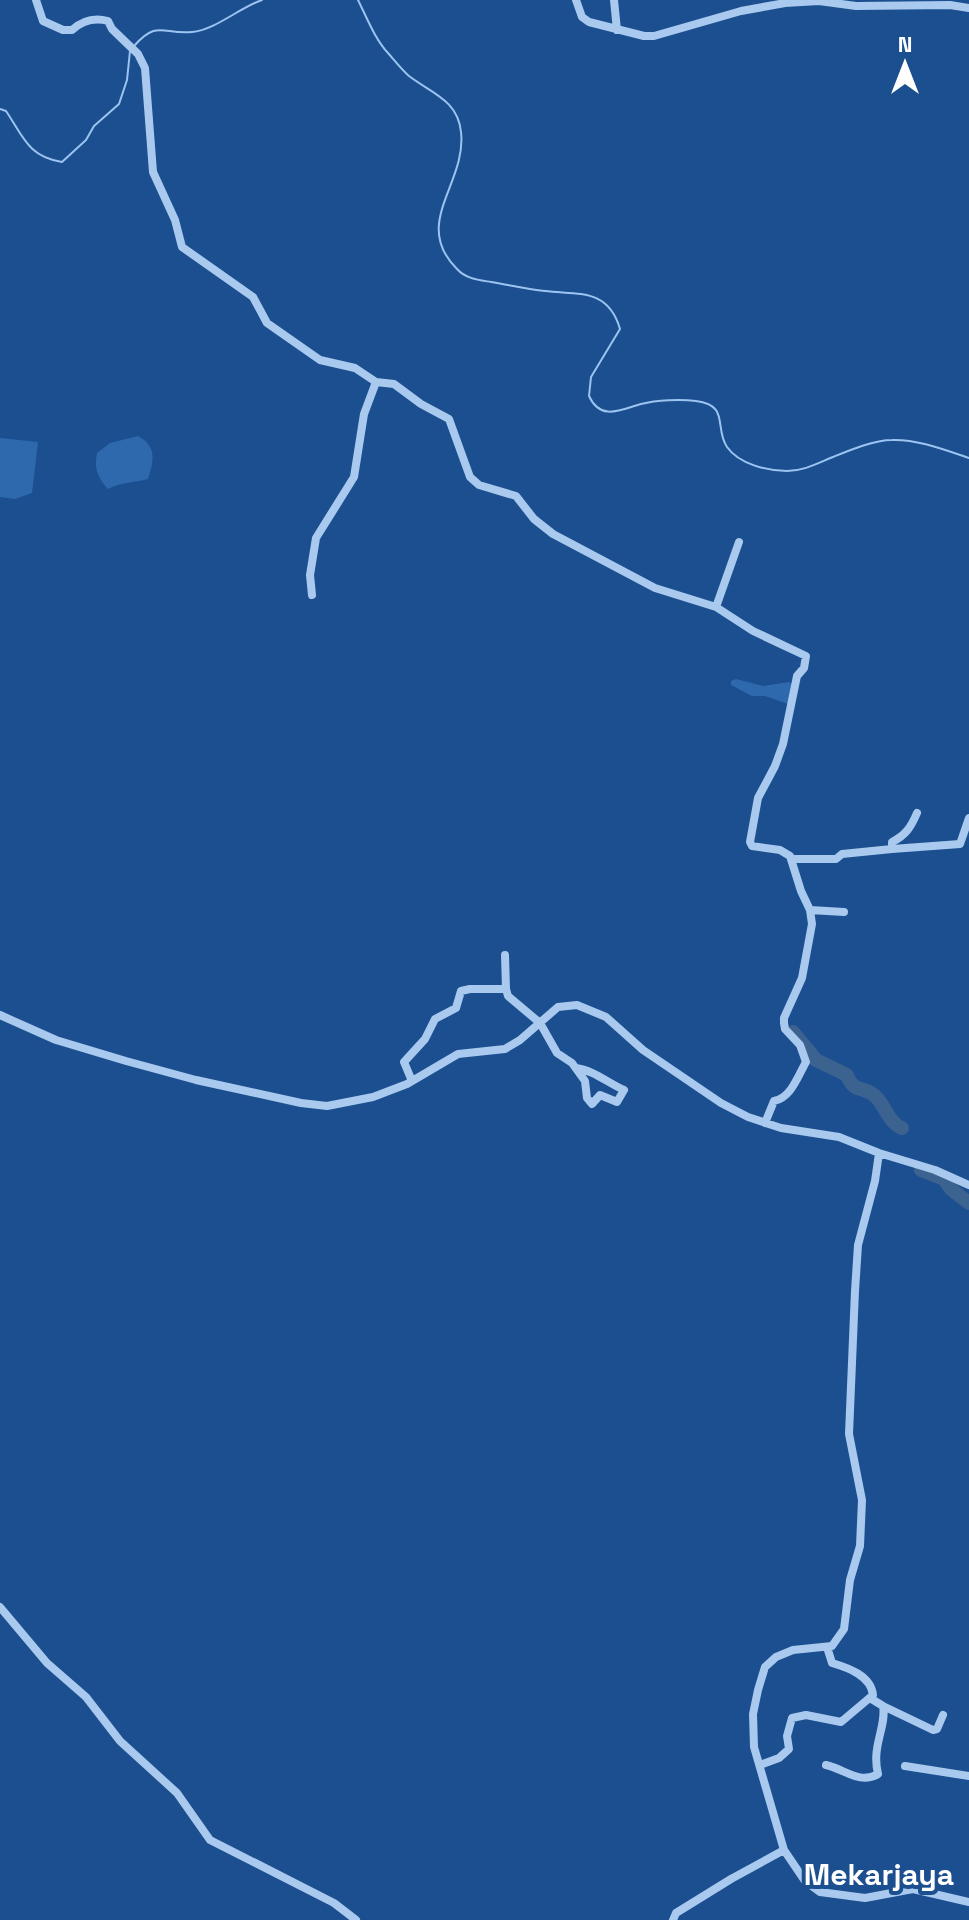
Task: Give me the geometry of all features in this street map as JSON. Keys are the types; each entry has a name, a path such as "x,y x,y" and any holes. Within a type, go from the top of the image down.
{"street":[{"path":"36,0 43,21 63,30 72,30 81,22 103,19 138,54 145,68 153,172 175,220 184,250 253,297 262,318 320,360 355,368 376,382 394,384 449,419 470,477 479,485 516,496 534,519 553,534 655,588 716,607 753,631 807,658 797,676 780,752 758,798 750,842 752,846 786,853 792,859 810,910 811,939 804,971 784,1018 785,1029 800,1045 806,1062 788,1093 774,1101 765,1123"},
{"path":"576,0 582,17 589,22 654,36 741,11 811,0 856,6 937,5 969,8"},
{"path":"614,0 617,30"},
{"path":"312,595 310,575 316,538 354,477 364,414 376,382"},
{"path":"716,607 739,542"},
{"path":"892,849 892,842 904,836 917,813"},
{"path":"792,859 836,859 842,854 960,844 969,818"},
{"path":"810,910 844,912"},
{"path":"505,955 508,996 540,1023 557,1053 572,1062 576,1068 585,1081 587,1098 592,1104 600,1095 617,1102 624,1090 588,1070 576,1068"},
{"path":"412,1081 404,1062 407,1056 425,1039 435,1019 456,1008 461,991 506,989"},
{"path":"0,1015 56,1040 126,1061 301,1103 340,1104 373,1097 412,1081 458,1054 505,1049 562,1006 577,1005 606,1017 643,1050 721,1103 765,1123 827,1133 969,1185"},
{"path":"879,1153 858,1245 849,1434 862,1500 860,1546 850,1580 844,1629 835,1643 827,1647 784,1653 765,1667 753,1714 754,1747 784,1850 805,1881 820,1892 865,1898 913,1889 969,1902"},
{"path":"0,1607 47,1663 86,1697 120,1741 177,1793 210,1840 334,1903 354,1919"},
{"path":"760,1765 779,1758 789,1749 787,1736 792,1718 806,1715 841,1722 870,1698 873,1692 871,1686 860,1675 832,1663 827,1647"},
{"path":"870,1698 933,1730 937,1729 943,1715"},
{"path":"826,1765 860,1778 877,1776 877,1744 883,1706"},
{"path":"905,1766 969,1776"},
{"path":"673,1920 676,1913 720,1885 784,1850"}],"shaded area":[{"path":"138,436 151,449 152,466 148,479 108,489 97,472 97,453 110,443"},
{"path":"0,438 38,442 32,493 15,499 0,497"},
{"path":"736,679 763,686 789,682 794,686 788,704 765,696 752,696 731,685 731,681"}],"waterway":[{"path":"134,46 155,30 201,30 262,0"},
{"path":"358,0 383,47 409,76 449,105 459,121 461,151 444,203 439,236 444,252 457,269 477,280 590,296 608,306 615,316 620,329 591,377 589,396 600,409 612,412 668,400 707,403 717,412 723,440 732,453 746,462 771,470 799,470 862,446 892,440 921,443 969,458"},
{"path":"0,109 6,111 34,150 62,162 86,140 94,126 119,104 127,80 130,51"},
{"path":"793,1032 816,1060 847,1075 857,1088 873,1094 894,1123 902,1128"},
{"path":"921,1170 944,1179 969,1203"}],"district":[{"name":"Mekarjaya","path":"879,1874"}]}
